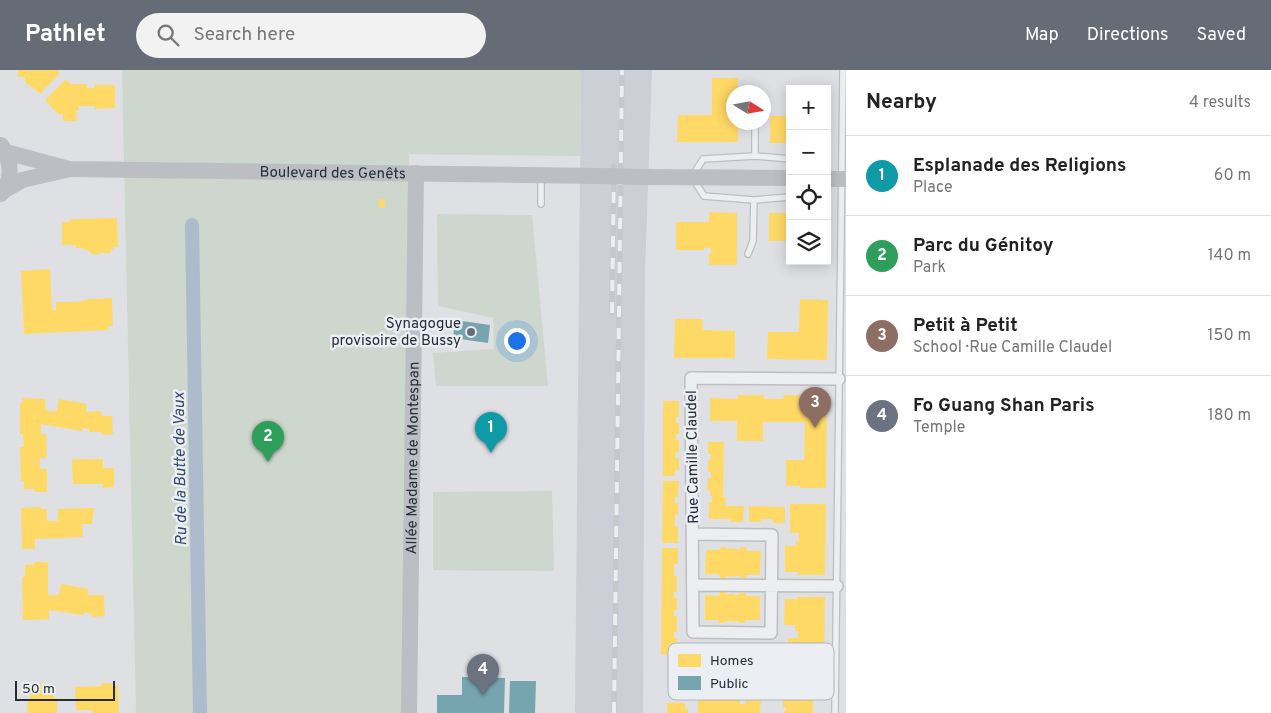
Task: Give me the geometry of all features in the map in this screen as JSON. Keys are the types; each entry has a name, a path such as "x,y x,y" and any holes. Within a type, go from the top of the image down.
{"street":[{"name":"Boulevard des Genêts","path":"3,148 69,169"},
{"path":"2,193 9,181 10,171 9,161 3,148"},
{"name":"Boulevard des Genêts","path":"2,193 22,180 69,169 692,177"},
{"name":"Allée Madame de Montespan","path":"409,713 416,173"},
{"path":"692,177 786,178"},
{"name":"Rue Camille Claudel","path":"693,534 772,535 771,633 693,632 691,378 839,379"},
{"path":"693,585 837,586"}],"lane":[{"path":"835,713 839,379 838,179 843,70"},
{"path":"755,130 755,156"},
{"path":"786,159 755,156 703,159 692,177 704,196 754,200 786,197"},
{"path":"541,175 541,204"},
{"path":"748,254 753,241 754,200"}],"shaded area":[{"path":"122,70 581,70 580,156 409,154 403,713 136,713"},
{"path":"581,70 652,70 645,273 643,713 575,713"},
{"path":"437,214 532,215 548,386 436,386 433,353 494,349 493,318 438,306"},
{"path":"552,491 554,571 433,570 433,492"}],"building: Homes":[{"path":"18,70 57,70 60,73 40,94 25,82 25,77 18,77"},
{"path":"712,78 738,78 738,85 726,85 726,130 738,130 738,142 677,142 678,115 712,115"},
{"path":"66,79 70,84 87,84 87,88 95,88 95,85 115,85 115,108 95,109 95,106 79,106 79,110 76,111 77,121 63,121 63,114 58,114 45,100"},
{"path":"771,116 786,116 786,143 770,143"},
{"path":"379,199 385,199 385,208 379,208"},
{"path":"709,212 737,213 737,265 709,265 711,249 709,248 704,248 704,250 676,250 676,222 709,222"},
{"path":"769,213 786,213 786,241 769,241"},
{"path":"117,218 118,247 113,247 110,253 100,253 97,255 83,248 76,248 76,245 62,245 62,222 70,222 70,219"},
{"path":"50,269 52,310 56,310 56,302 112,298 113,326 108,326 108,330 24,334 21,271"},
{"path":"800,299 828,300 827,360 767,359 768,332 799,332"},
{"path":"675,319 702,319 703,330 735,331 735,358 674,358"},
{"path":"738,395 764,395 764,399 783,399 784,395 827,396 826,488 786,486 786,460 804,460 805,422 763,422 763,441 737,441 737,421 710,421 710,398 738,399"},
{"path":"22,398 45,399 46,411 57,411 59,399 87,404 86,412 101,411 102,416 112,416 113,434 102,435 102,432 89,432 89,429 82,428 82,431 41,424 41,434 46,434 47,458 40,458 40,469 47,469 47,492 35,492 35,489 24,489 24,481 21,481 20,447 24,447 23,434 20,434 20,403 23,403"},
{"path":"663,401 679,401 679,417 676,417 676,423 679,423 679,434 676,434 676,440 679,440 679,452 676,452 675,458 679,458 679,470 675,470 675,476 663,476"},
{"path":"708,442 724,442 723,497 726,497 725,506 744,506 743,522 731,522 731,519 709,519 709,502 712,503 712,496 710,496 710,490 707,490 708,478 711,478 711,472 708,472 708,460 711,460 711,454 708,454"},
{"path":"72,459 103,459 103,468 114,468 114,487 103,488 103,484 73,484"},
{"path":"663,481 679,481 678,497 675,497 675,503 678,503 675,527 678,527 678,543 662,543"},
{"path":"790,504 826,504 825,575 798,575 798,572 785,572 785,546 796,546 796,541 799,541 799,533 790,533"},
{"path":"749,506 785,507 785,523 773,523 773,519 749,522"},
{"path":"41,507 41,509 47,509 47,521 58,521 58,509 94,508 92,524 82,524 83,537 35,539 35,549 22,549 21,508"},
{"path":"721,547 740,550 740,547 746,547 747,551 761,551 760,575 746,575 745,578 726,576 726,578 720,578 719,574 705,574 706,550 720,550"},
{"path":"662,548 678,548 678,564 674,564 674,576 677,576 677,592 674,592 674,598 677,598 677,610 674,610 674,616 677,616 677,632 674,632 674,638 677,638 677,643 668,643 668,655 661,655"},
{"path":"34,562 48,562 48,595 59,595 61,584 89,589 87,595 104,595 105,616 92,617 92,614 84,612 84,615 49,610 49,619 23,620 22,577 25,577 25,565 34,565"},
{"path":"720,592 726,592 726,595 745,593 746,596 760,596 760,620 746,620 745,623 725,621 725,623 719,623 719,620 705,620 705,595 719,596"},
{"path":"798,597 825,597 824,643 788,643 788,638 798,638 798,631 795,631 795,625 784,625 785,599 798,599"},
{"path":"101,683 112,683 112,686 118,686 119,713 92,713 92,710 76,710 75,687 101,686"},
{"path":"29,684 54,684 54,698 57,698 57,713 28,713 27,700 30,700"},
{"path":"698,700 740,700 740,704 746,704 746,700 761,700 760,713 698,713"},
{"path":"783,700 813,700 813,713 784,713 786,707 783,707"},
{"path":"667,703 685,703 685,709 688,709 688,713 667,713"}],"building: Public":[{"name":"Synagogue provisoire de Bussy","path":"455,320 490,325 488,343 453,338"},
{"path":"462,677 505,678 504,713 437,713 437,695 462,695"},
{"path":"510,681 536,681 535,713 509,713"}],"waterway":[{"name":"Ru de la Butte de Vaux","path":"192,225 200,713"}],"railway":[{"path":"614,713 622,70"},
{"path":"612,313 614,166"}],"place":[{"name":"Synagogue provisoire de Bussy","path":"471,332"},
{"name":"Petit à Petit","path":"815,428"},
{"name":"Esplanade des Religions","path":"491,453"},
{"name":"Parc du Génitoy","path":"268,462"},
{"name":"Fo Guang Shan Paris","path":"483,695"}]}
